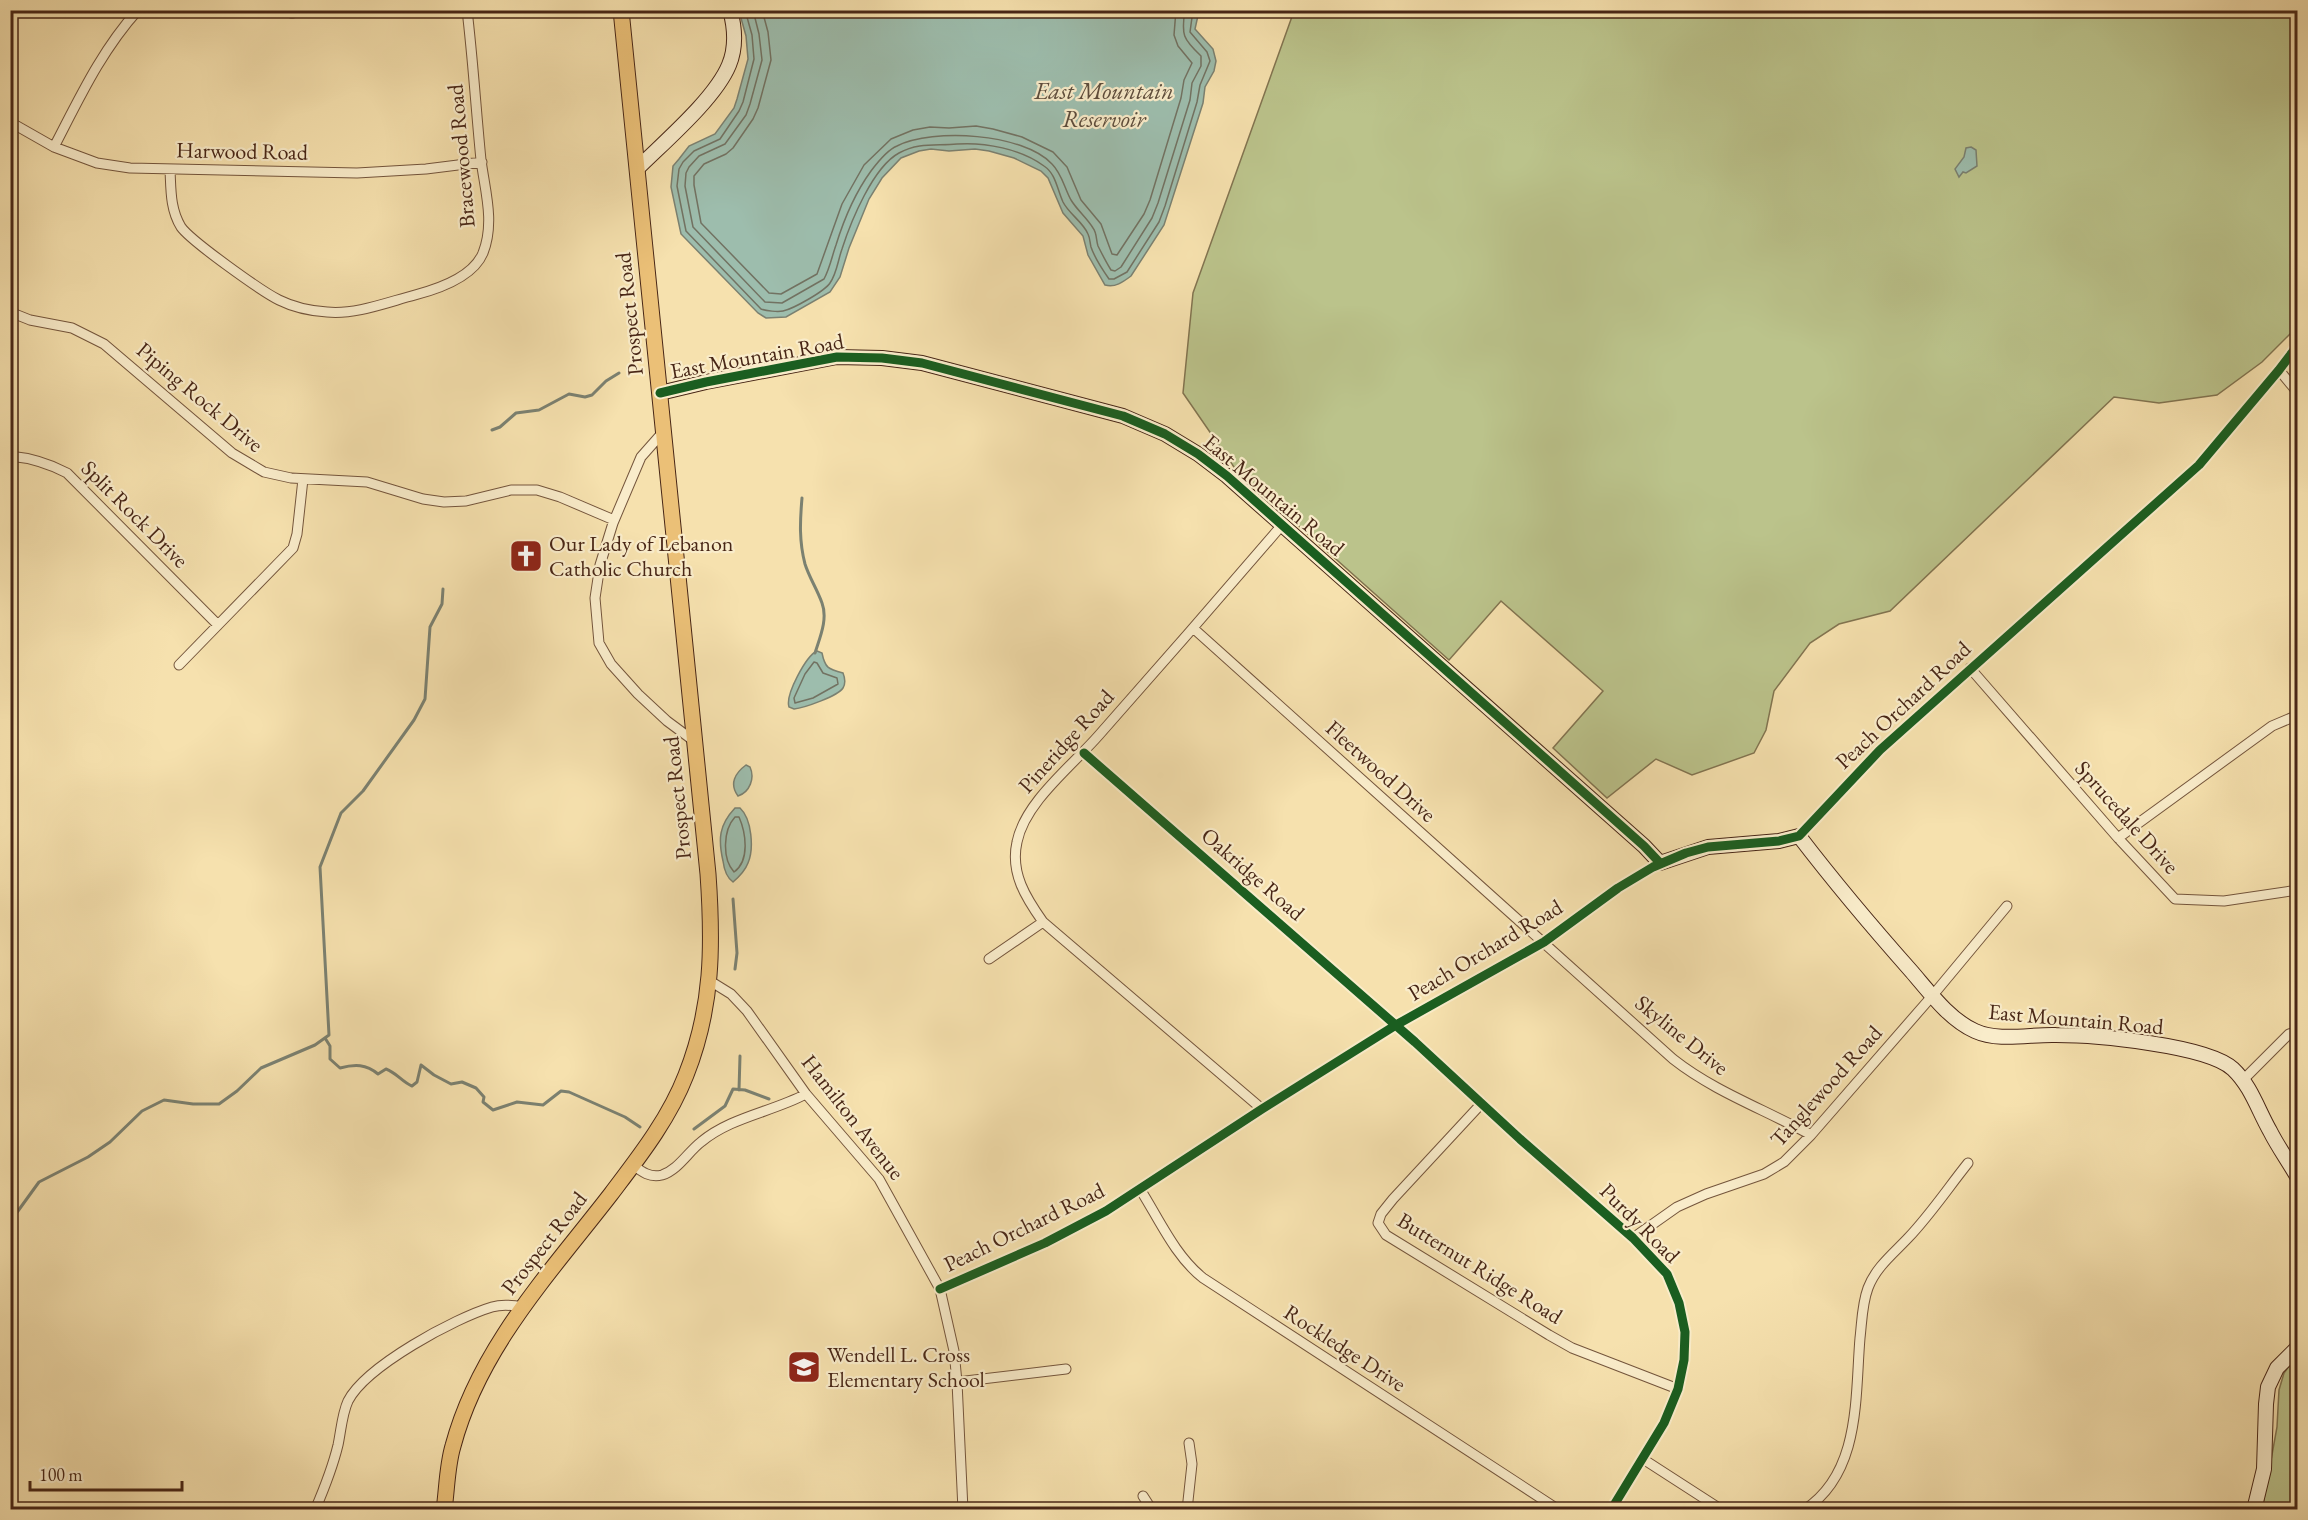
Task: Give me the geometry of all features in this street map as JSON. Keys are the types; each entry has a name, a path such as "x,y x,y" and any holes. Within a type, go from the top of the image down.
{"main road":[{"name":"Prospect Road","path":"444,1509 452,1449 460,1419 480,1373 523,1307 658,1130 686,1076 704,1018 710,981 711,921 621,10"}],"street":[{"path":"54,147 100,60 138,10"},
{"path":"277,10 292,13 308,10"},
{"name":"Bracewood Road","path":"170,170 172,208 182,228 196,241 279,300 306,309 329,313 351,311 428,292 453,281 470,270 482,256 489,234 489,211 467,10"},
{"path":"637,169 715,91 730,64 735,29 730,10"},
{"name":"Harwood Road","path":"10,122 54,147 97,164 130,168 357,173 426,169 482,162"},
{"name":"Piping Rock Drive","path":"10,312 30,320 72,328 95,339 128,362 240,459 271,474 303,479 367,482 423,499 444,502 466,501 511,490 537,490 560,497 614,520"},
{"name":"Peach Orchard Road","path":"940,1289 1072,1230 1140,1190 1262,1108 1396,1025 1544,942 1618,888 1660,863 1708,847 1779,841 1799,836 1872,758 2199,465 2280,370 2298,345"},
{"name":"East Mountain Road","path":"660,393 837,357 882,358 922,363 1124,416 1165,434 1227,476 1644,846 1660,863"},
{"path":"2280,370 2298,393"},
{"path":"664,431 641,457 614,520 600,565 595,598 598,643 611,664 638,694 694,741"},
{"name":"Split Rock Drive","path":"10,456 26,457 50,464 67,473 218,625"},
{"path":"178,665 293,548 297,534 303,479"},
{"name":"Pineridge Road","path":"1262,1108 1043,922 1026,899 1018,880 1016,844 1030,809 1084,753 1282,525"},
{"name":"Fleetwood Drive","path":"1193,628 1544,942"},
{"name":"Sprucedale Drive","path":"1970,668 2118,838 2175,899 2224,901 2298,890"},
{"path":"2118,838 2272,726 2298,715"},
{"name":"Oakridge Road","path":"1084,753 1396,1025"},
{"name":"East Mountain Road","path":"1799,836 1880,935 1959,1021 1983,1034 2078,1035 2195,1051 2224,1062 2243,1080 2298,1178"},
{"name":"Tanglewood Road","path":"1633,1238 1677,1207 1764,1174 1784,1162 1811,1136 2007,906"},
{"path":"989,959 1043,922"},
{"name":"Skyline Drive","path":"1544,942 1695,1076 1722,1092 1777,1116 1811,1136"},
{"name":"Hamilton Avenue","path":"710,981 731,994 747,1011 806,1094 879,1179 940,1289 952,1340 957,1382 963,1509"},
{"name":"Purdy Road","path":"1396,1025 1633,1238 1667,1274 1679,1303 1684,1332 1684,1351 1678,1389 1664,1423 1611,1509"},
{"path":"2243,1080 2289,1034 2298,1031"},
{"path":"633,1165 653,1176 664,1174 673,1169 698,1144 726,1125 788,1104 806,1094"},
{"name":"Butternut Ridge Road","path":"1482,1103 1381,1214 1378,1223 1386,1235 1572,1348 1678,1389"},
{"path":"1804,1509 1824,1491 1837,1474 1848,1450 1863,1311 1866,1293 1875,1274 1920,1224 1968,1163"},
{"name":"Rockledge Drive","path":"1140,1190 1177,1249 1203,1278 1559,1509"},
{"path":"315,1509 337,1448 347,1403 367,1378 415,1343 483,1311 507,1305 523,1307"},
{"path":"2254,1509 2264,1469 2268,1387 2277,1368 2298,1347"},
{"path":"957,1382 1066,1370"},
{"path":"1186,1509 1192,1464 1189,1443"},
{"path":"1643,1459 1722,1509"},
{"path":"1143,1496 1152,1509"}],"green space":[{"path":"1294,11 2297,11 2298,326 2262,362 2217,395 2159,403 2114,397 1890,611 1839,624 1810,643 1774,691 1766,730 1754,753 1692,775 1656,759 1607,798 1553,748 1603,691 1501,601 1449,660 1236,470 1183,393 1193,293"},
{"path":"2297,1356 2297,1509 2262,1510 2277,1427 2279,1390 2284,1373"}],"water":[{"name":"East Mountain Reservoir","path":"739,11 1199,11 1195,29 1213,49 1216,61 1214,71 1205,87 1203,103 1164,225 1131,276 1122,282 1112,286 1105,285 1088,255 1083,236 1063,213 1048,178 1041,171 1014,158 989,151 931,149 901,158 882,178 869,199 840,277 830,292 786,317 766,318 758,313 681,234 671,187 673,166 689,146 715,134 734,108 748,59 746,36"},
{"path":"1971,147 1976,150 1977,166 1966,173 1963,172 1959,177 1955,169 1964,157 1966,148"},
{"path":"817,651 822,653 828,667 843,673 844,686 835,695 820,701 794,709 789,707 790,694 797,676 807,660"},
{"path":"746,765 750,767 752,780 746,791 738,796 735,792 734,779"},
{"path":"735,808 740,808 747,819 751,842 747,866 733,882 725,870 720,839 723,826"}],"waterway":[{"path":"492,430 500,427 516,413 539,410 569,394 585,397 592,395 606,381 619,373"},
{"path":"802,498 800,531 803,556 824,609 823,628 815,653"},
{"path":"10,1222 39,1182 88,1157 110,1142 142,1111 164,1100 193,1104 219,1104 237,1091 261,1068 315,1045 329,1035 320,867 341,813 363,791 414,720 425,699 430,627 442,604 443,589"},
{"path":"733,899 737,953 735,969"},
{"path":"325,1038 330,1046 330,1059 340,1068 360,1066 369,1068 378,1074 386,1069 412,1086 417,1082 421,1065 451,1084 462,1082 476,1088 484,1097 483,1102 493,1110 517,1102 543,1105 561,1091 569,1092 625,1117 640,1127"},
{"path":"739,1090 740,1056"},
{"path":"694,1129 725,1106 733,1089 745,1090 769,1099"}],"cycle path":[{"path":"940,1289 1045,1243 1106,1211 1396,1025 1544,942 1618,888 1653,867 1686,853 1708,847 1779,841 1799,836 1880,750 2199,465 2298,345"},
{"path":"660,393 837,357 882,358 922,363 1123,416 1165,434 1198,454 1227,476 1644,846 1660,863"},
{"path":"1084,753 1415,1042 1520,1139 1633,1238 1667,1274 1679,1303 1685,1332 1684,1360 1678,1389 1664,1423 1611,1510"}],"place":[{"name":"Our Lady of Lebanon Catholic Church","path":"526,556"},
{"name":"Wendell L. Cross Elementary School","path":"804,1367"}]}
